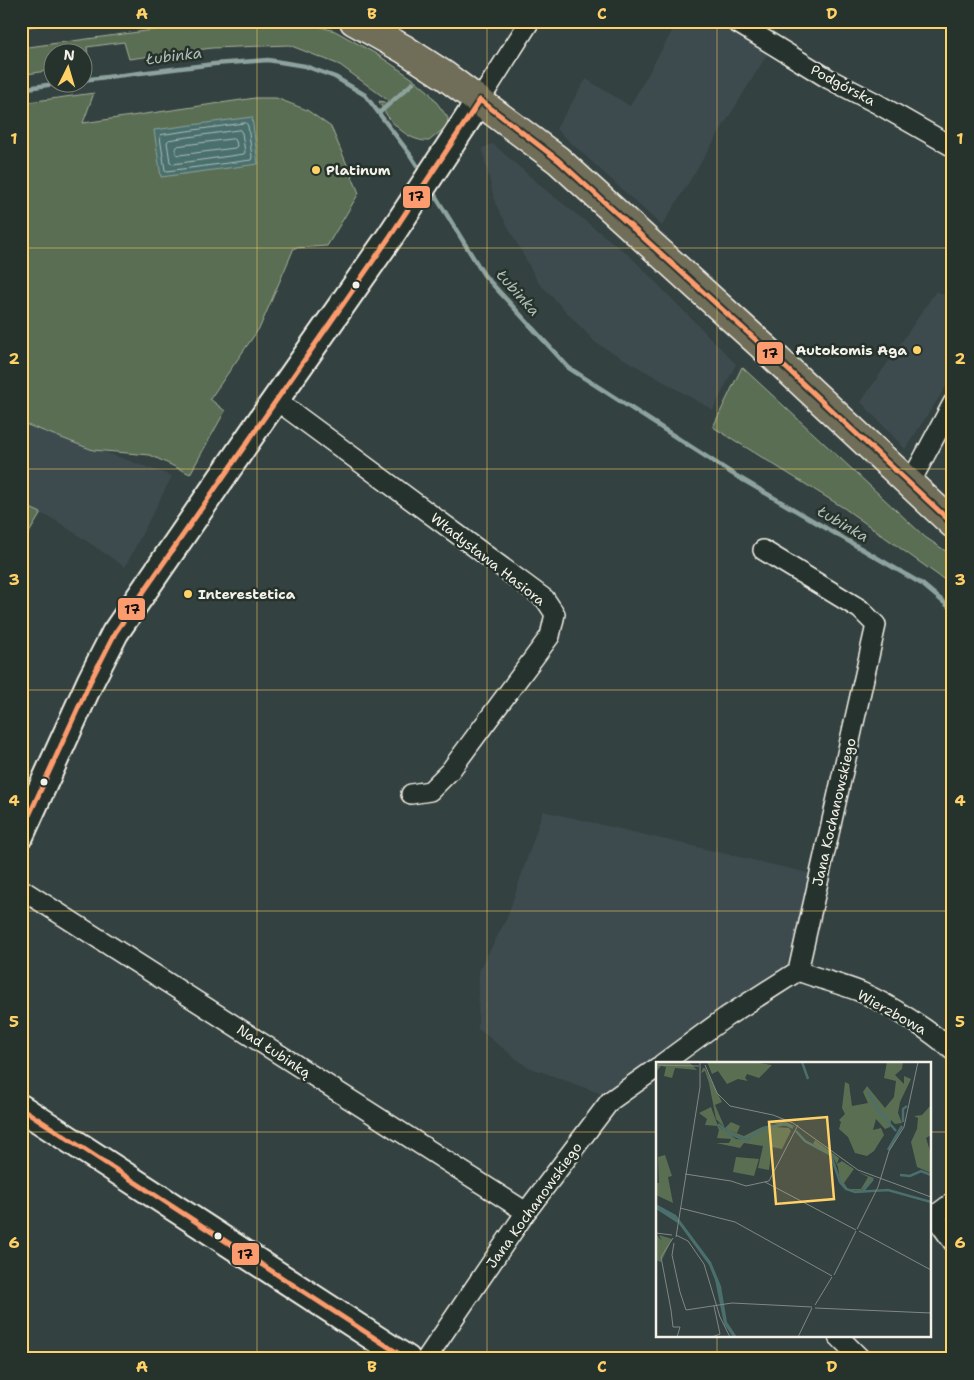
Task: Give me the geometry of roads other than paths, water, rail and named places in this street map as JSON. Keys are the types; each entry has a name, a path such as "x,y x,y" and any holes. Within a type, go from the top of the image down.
{"main road":[{"path":"354,21 404,49 480,100 558,160 761,344 909,485 953,524"}],"street":[{"path":"21,834 91,680 115,633 403,217 530,21"},
{"name":"Podgórska","path":"734,21 829,79 876,103 953,147"},
{"name":"Władysława Hasiora","path":"276,400 544,599 555,614 550,636 450,772 430,791 411,794"},
{"path":"909,485 953,403"},
{"name":"Jana Kochanowskiego","path":"763,550 860,608 876,625 798,971"},
{"name":"Nad Łubinką","path":"21,889 526,1212"},
{"path":"665,1062 726,1017 798,971"},
{"name":"Wierzbowa","path":"798,971 861,992 941,1040 953,1051"},
{"name":"Jana Kochanowskiego","path":"426,1359 526,1212 610,1101 656,1068"},
{"path":"21,1108 407,1359"},
{"path":"953,1202 934,1216 953,1242"},
{"path":"840,1338 861,1359"}],"water":[{"path":"252,117 258,164 161,177 154,130"}],"waterway":[{"name":"Łubinka","path":"92,79 214,64 268,60 305,66 335,77 365,95 422,173"},
{"path":"379,113 413,83"},
{"name":"Łubinka","path":"21,89 42,86"},
{"name":"Łubinka","path":"431,189 484,275 569,368 733,474 922,584 953,610"}],"place":[{"name":"Platinum","path":"316,170"},
{"name":"Autokomis Aga","path":"917,350"},
{"name":"Interestetica","path":"188,594"}]}
